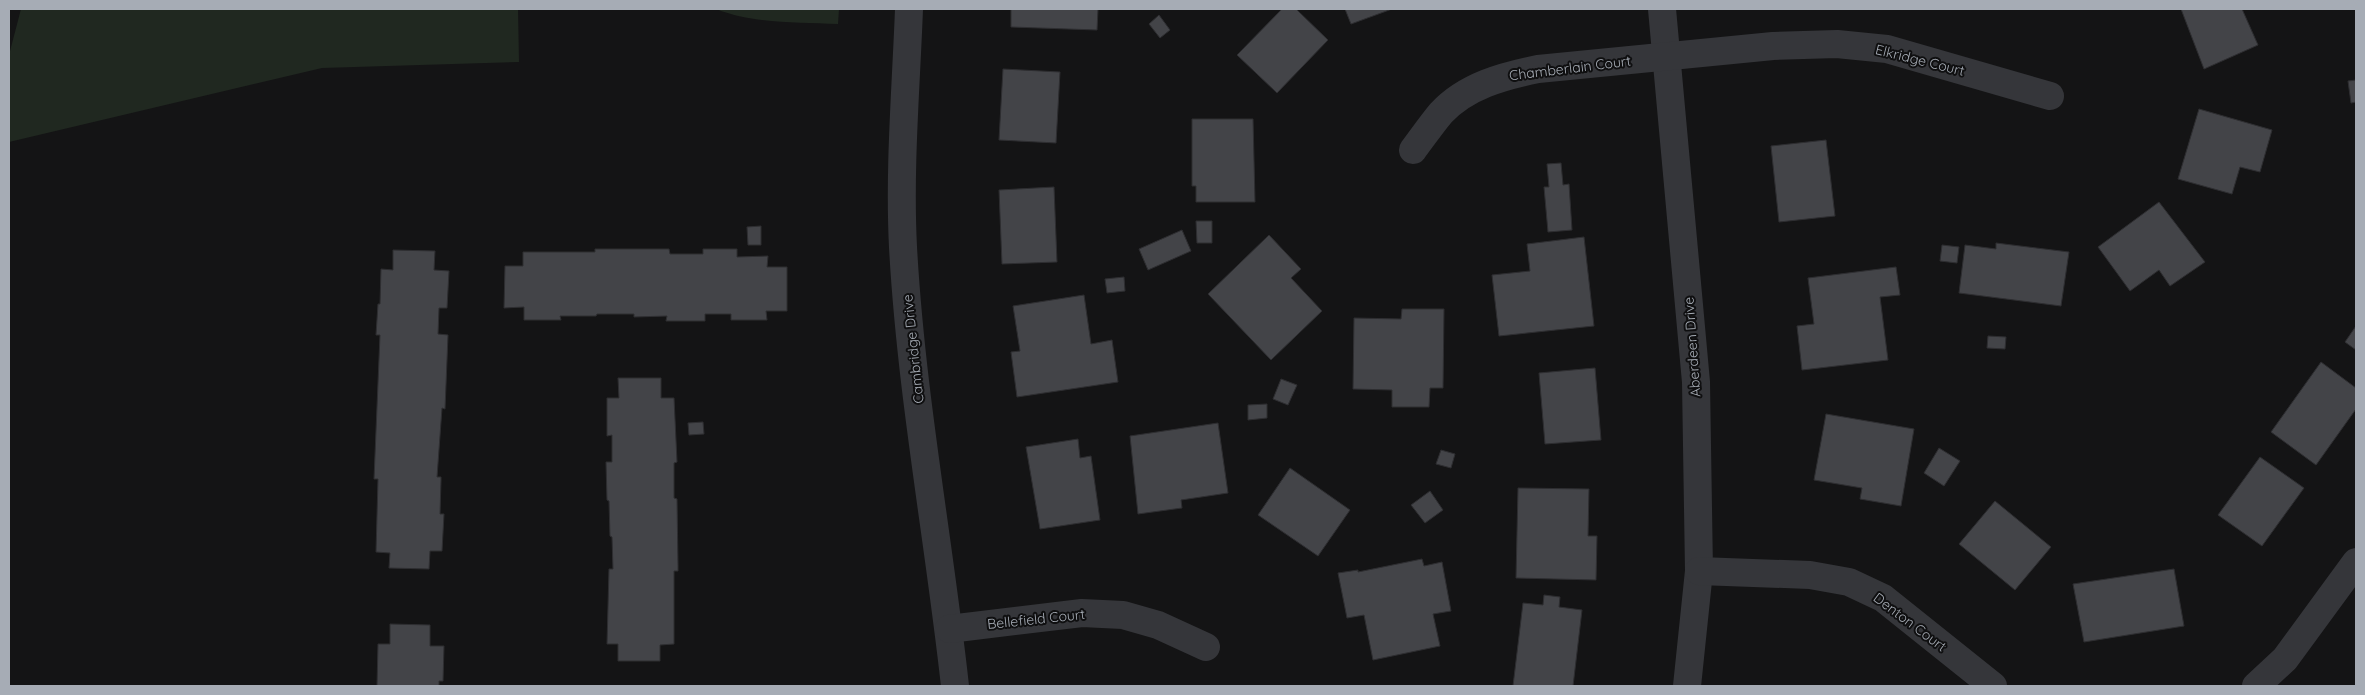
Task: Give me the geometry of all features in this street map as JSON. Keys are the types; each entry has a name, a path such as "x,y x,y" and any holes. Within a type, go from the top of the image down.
{"street":[{"name":"Cambridge Drive","path":"909,9 902,171 903,246 909,326 956,686"},
{"name":"Aberdeen Drive","path":"1662,9 1696,382 1699,571 1687,686"},
{"name":"Elkridge Court","path":"1666,56 1773,46 1837,44 1871,47 1888,49 2050,96"},
{"name":"Chamberlain Court","path":"1413,150 1442,112 1473,89 1504,76 1538,69 1666,56"},
{"path":"2256,686 2285,660 2356,562"},
{"name":"Denton Court","path":"1699,571 1810,575 1849,582 1883,598 1993,686"},
{"name":"Bellefield Court","path":"949,629 1082,613 1115,615 1158,625 1206,647"}],"shaded area":[{"path":"21,9 518,9 519,62 322,68 9,142 9,55"},
{"path":"716,9 839,9 838,24 761,20"}],"building":[{"path":"1011,9 1098,9 1097,30 1011,27"},
{"path":"1282,9 1296,9 1328,40 1277,93 1237,55"},
{"path":"1345,9 1392,9 1351,24"},
{"path":"2181,9 2242,9 2258,45 2204,69"},
{"path":"1159,15 1170,30 1160,38 1149,24"},
{"path":"1003,69 1060,72 1056,143 999,140"},
{"path":"2356,80 2356,102 2351,103 2348,81"},
{"path":"2199,109 2272,130 2260,172 2240,167 2232,194 2178,179"},
{"path":"1192,119 1253,119 1255,202 1196,202 1196,186 1192,186"},
{"path":"1826,140 1835,216 1779,222 1771,146"},
{"path":"1561,163 1563,185 1569,184 1572,230 1548,232 1544,187 1549,187 1547,164"},
{"path":"1054,187 1057,262 1002,264 999,190"},
{"path":"2159,202 2205,262 2170,286 2159,270 2130,291 2098,247"},
{"path":"1196,221 1212,221 1212,243 1197,243"},
{"path":"761,226 761,245 748,245 747,227"},
{"path":"1182,230 1191,251 1148,270 1139,249"},
{"path":"1269,235 1301,269 1291,278 1322,311 1271,360 1208,294"},
{"path":"1584,237 1594,326 1499,336 1492,275 1530,271 1527,244"},
{"path":"1996,243 2069,252 2061,306 1959,293 1965,245 1996,249"},
{"path":"1942,245 1959,247 1957,263 1940,261"},
{"path":"595,249 669,249 670,254 703,254 703,249 737,249 737,257 768,256 767,267 787,267 787,311 766,311 767,320 731,320 731,314 705,314 705,321 666,321 667,316 634,317 634,314 597,314 596,316 560,316 561,320 524,320 524,307 504,308 505,266 523,266 523,252 595,252"},
{"path":"393,250 435,251 434,270 449,271 447,308 439,308 438,334 448,335 445,409 442,408 437,477 441,477 440,514 444,514 442,551 430,551 429,569 389,568 390,553 376,552 378,479 374,479 380,335 376,335 378,304 380,304 381,269 393,270"},
{"path":"1896,267 1900,295 1880,297 1888,360 1802,370 1797,326 1814,324 1808,278"},
{"path":"1124,277 1125,291 1107,293 1105,279"},
{"path":"1084,295 1091,344 1112,340 1118,382 1017,397 1011,352 1020,351 1013,306"},
{"path":"1402,309 1444,309 1443,388 1430,388 1429,407 1392,407 1392,390 1353,389 1354,318 1401,319"},
{"path":"2356,326 2356,350 2345,342"},
{"path":"1988,336 2006,337 2005,349 1987,348"},
{"path":"2321,362 2356,388 2356,409 2316,465 2271,432"},
{"path":"1595,368 1601,440 1545,444 1539,373"},
{"path":"618,378 661,378 661,398 674,398 677,462 674,463 674,498 677,499 678,571 674,571 674,644 660,645 660,661 618,661 618,644 607,644 609,569 613,569 606,462 612,462 612,435 607,436 607,398 619,398"},
{"path":"1281,379 1297,385 1288,405 1273,399"},
{"path":"1267,404 1267,418 1248,420 1248,405"},
{"path":"1826,414 1914,429 1901,506 1860,499 1862,488 1814,480"},
{"path":"703,422 704,434 689,435 688,423"},
{"path":"1218,423 1228,493 1181,500 1182,508 1138,514 1130,436"},
{"path":"1078,439 1080,458 1091,456 1100,520 1040,529 1026,447"},
{"path":"1939,448 1960,461 1944,486 1924,473"},
{"path":"1441,450 1455,454 1451,468 1436,464"},
{"path":"2260,457 2304,488 2262,546 2218,515"},
{"path":"1290,468 1350,510 1318,556 1258,515"},
{"path":"1518,488 1589,489 1588,536 1597,536 1596,580 1516,578"},
{"path":"1430,491 1443,510 1425,523 1411,505"},
{"path":"1995,501 2051,547 2015,590 1959,544"},
{"path":"1422,559 1424,566 1442,562 1451,611 1433,614 1440,646 1373,660 1364,615 1347,618 1338,573 1358,570 1358,572"},
{"path":"2174,569 2184,626 2084,642 2073,584"},
{"path":"1544,595 1560,597 1559,607 1582,610 1573,686 1513,686 1523,603 1543,605"},
{"path":"390,624 430,625 430,646 444,646 443,681 439,681 439,686 377,686 378,644 390,644"}]}
